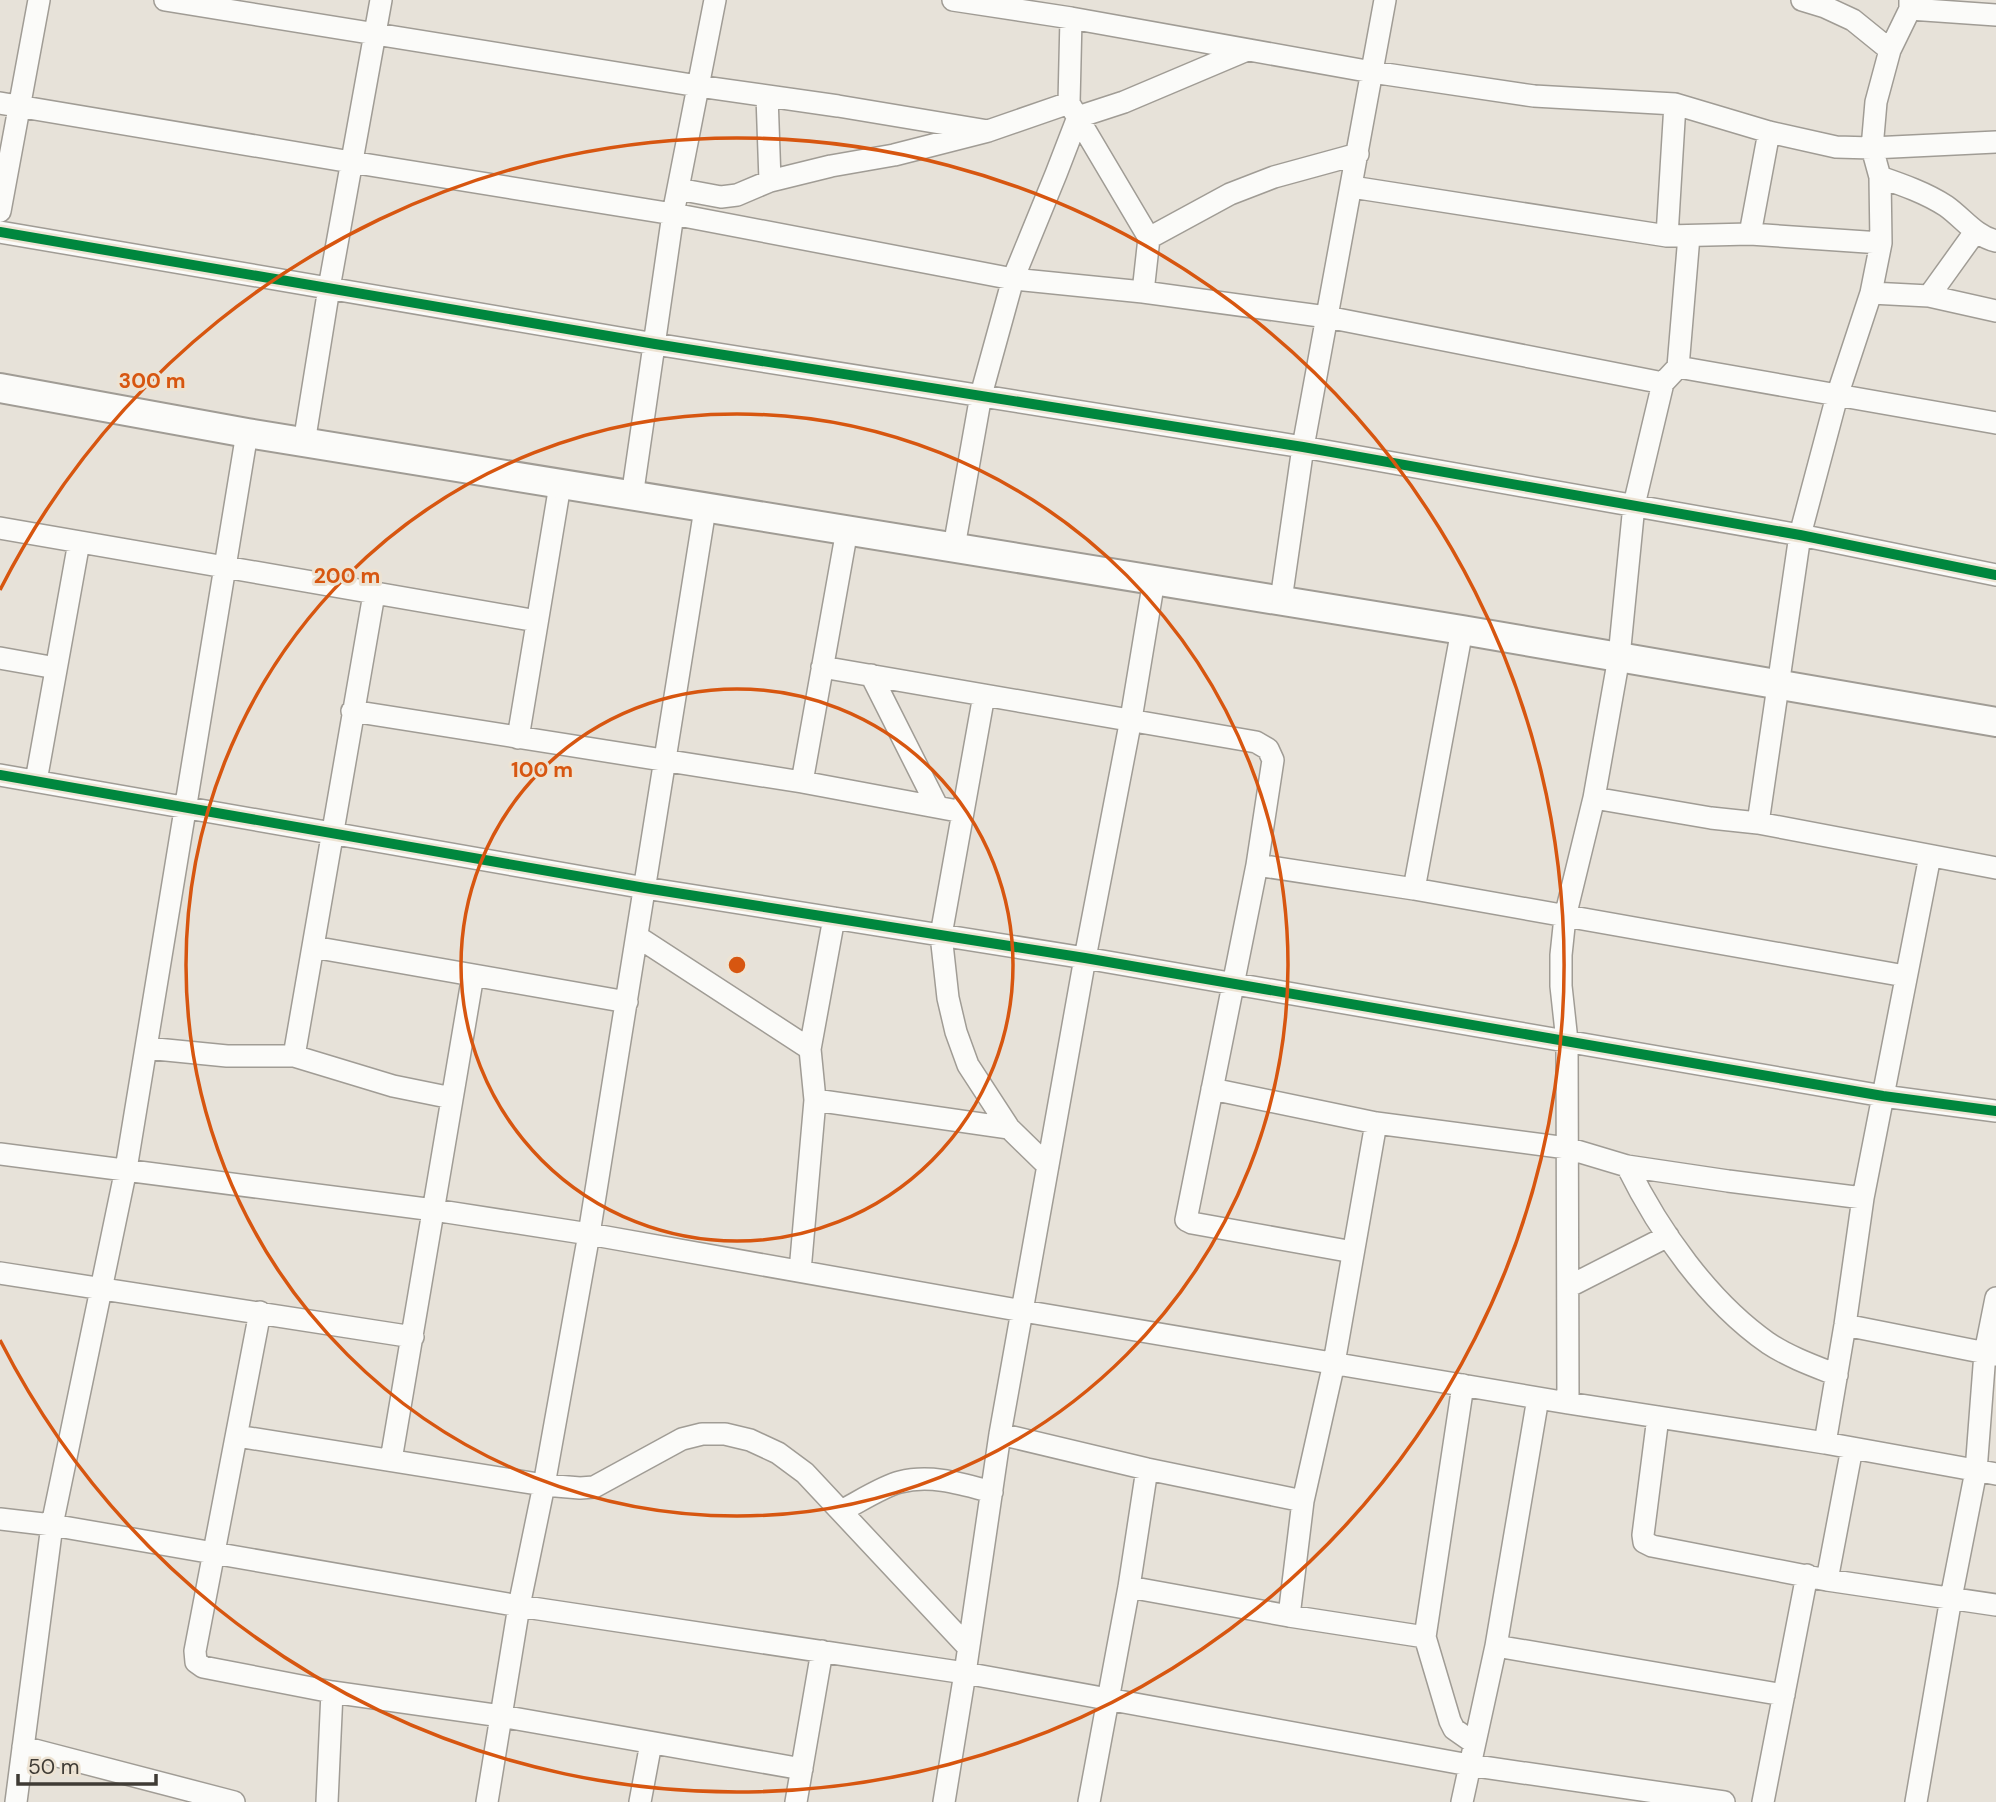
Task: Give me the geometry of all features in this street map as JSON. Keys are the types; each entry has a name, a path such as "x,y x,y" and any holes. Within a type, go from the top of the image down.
{"street":[{"path":"0,211 9,104 39,0"},
{"path":"165,0 988,131"},
{"path":"304,443 328,288 381,0"},
{"path":"632,497 673,214 715,0"},
{"path":"953,0 1039,6 1071,18 1372,72 1534,96 1675,104 1769,132 1836,147 1872,148 1996,142"},
{"path":"1281,600 1303,447 1385,0"},
{"path":"1802,0 1853,20 1890,50"},
{"path":"1758,823 1800,535 1837,396 1871,293 1881,243 1880,177 1872,148 1876,102 1890,50 1910,5 1996,15"},
{"path":"954,547 981,395 1013,279 1056,174 1074,110 1071,18"},
{"path":"678,189 721,197 737,195 770,181 831,166 894,155 1074,110 1124,102 1248,50"},
{"path":"767,96 770,181"},
{"path":"9,104 673,214 1013,279 1143,292 1327,317 1663,383"},
{"path":"1667,236 1675,104"},
{"path":"1074,110 1149,238 1143,292"},
{"path":"1750,234 1769,132"},
{"path":"1149,238 1230,194 1274,177 1358,154"},
{"path":"1880,177 1925,194 1948,207 1975,232 1996,241"},
{"path":"1352,187 1667,236 1750,234 1881,243"},
{"path":"0,232 655,344 1303,447 1800,535 1996,575"},
{"path":"1929,296 1975,232"},
{"path":"1568,1403 1567,1041 1561,986 1561,955 1565,917 1594,798 1619,657 1634,505 1663,383 1678,367 1689,236"},
{"path":"1871,293 1929,296 1996,310"},
{"path":"1678,367 1996,423"},
{"path":"0,388 304,443 1281,600 1996,722"},
{"path":"16,1802 52,1525 126,1169 247,433"},
{"path":"518,738 561,485"},
{"path":"487,1802 519,1606 544,1485 589,1234 705,509"},
{"path":"0,528 537,621"},
{"path":"802,782 847,530"},
{"path":"36,781 79,542"},
{"path":"944,1802 1000,1434 1154,580"},
{"path":"294,1056 374,594"},
{"path":"1414,889 1462,630"},
{"path":"0,658 56,668"},
{"path":"822,667 1131,719 1256,742 1268,748 1273,760 1257,864 1186,1220 1353,1252"},
{"path":"871,675 937,806"},
{"path":"984,695 941,935 948,998 968,1065 1009,1128 1048,1166"},
{"path":"352,711 802,782 963,812"},
{"path":"0,775 645,888 1085,958 1883,1096 1996,1111"},
{"path":"1594,798 1711,818 1758,823 1996,868"},
{"path":"1825,1443 1863,1198 1930,856"},
{"path":"1257,864 1414,889 1905,976"},
{"path":"800,1271 815,1100 810,1049 834,918"},
{"path":"638,937 810,1049"},
{"path":"313,947 627,1002"},
{"path":"391,1460 472,975"},
{"path":"146,1048 227,1056 294,1056 393,1086 452,1098"},
{"path":"1212,1089 1376,1124 1567,1149 1627,1166 1863,1198"},
{"path":"815,1100 1009,1128"},
{"path":"1289,1616 1303,1501 1334,1363 1376,1124"},
{"path":"0,1154 434,1210 589,1234 1023,1311 1986,1472"},
{"path":"1627,1166 1642,1196 1668,1236 1707,1288 1742,1322 1770,1344 1837,1375"},
{"path":"1568,1287 1668,1236"},
{"path":"0,1273 413,1337"},
{"path":"1916,1802 1951,1598 1986,1472 1996,1298"},
{"path":"260,1312 195,1650 196,1662 203,1667 331,1692 501,1716 802,1769"},
{"path":"1845,1325 1991,1354"},
{"path":"1463,1385 1425,1637 1450,1721 1454,1729 1474,1743"},
{"path":"1462,1802 1496,1646 1538,1398"},
{"path":"1658,1417 1644,1542 1652,1546 1817,1578 1996,1605"},
{"path":"237,1436 544,1485 580,1488 594,1487 682,1439 702,1434 725,1434 750,1440 778,1453 805,1473 968,1647"},
{"path":"1000,1434 1146,1469 1303,1501"},
{"path":"1763,1802 1784,1695 1852,1448"},
{"path":"1089,1802 1129,1587 1146,1469"},
{"path":"841,1511 898,1482 924,1479 951,1481 992,1492"},
{"path":"0,1519 52,1525 519,1606 965,1673 1469,1765 1724,1802"},
{"path":"1129,1587 1425,1637"},
{"path":"1496,1646 1784,1695"},
{"path":"796,1802 822,1651"},
{"path":"327,1802 331,1692"},
{"path":"640,1802 651,1743"},
{"path":"23,1747 234,1802"}],"cycle path":[{"path":"0,232 655,344 1303,447 1800,535 1996,575"},
{"path":"0,775 645,888 1085,958 1883,1096 1996,1111"}]}
